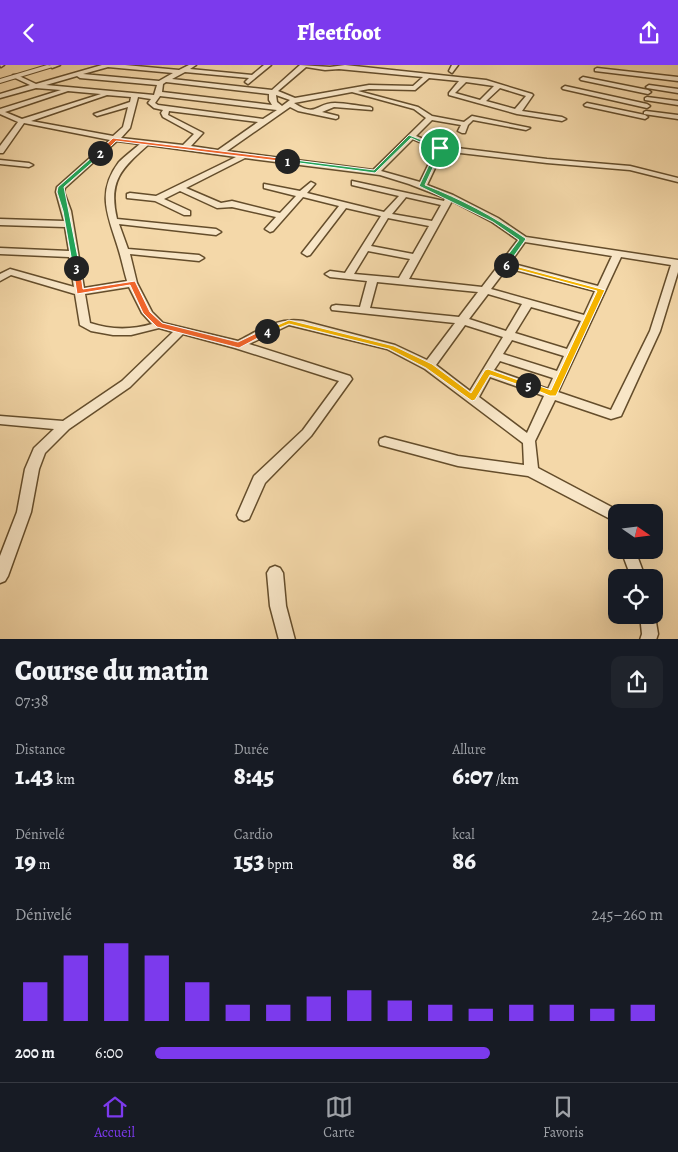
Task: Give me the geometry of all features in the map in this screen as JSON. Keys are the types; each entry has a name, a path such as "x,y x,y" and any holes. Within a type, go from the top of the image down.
{"street":[{"path":"0,81 53,65"},
{"path":"0,96 107,65 254,77"},
{"path":"0,151 22,121 109,93 141,69 155,65"},
{"path":"193,65 162,82 157,96 151,103 156,107 167,109 263,121"},
{"path":"253,65 267,66"},
{"path":"282,108 274,103 272,98 274,92 306,65 332,69 341,66 379,68 499,85 530,95 517,112"},
{"path":"226,102 267,66"},
{"path":"597,70 650,73 678,79"},
{"path":"613,85 616,72"},
{"path":"646,105 650,73"},
{"path":"72,75 274,92 292,102 300,110 336,117"},
{"path":"219,153 292,102 369,87 415,88 428,75"},
{"path":"15,76 36,86 109,93 134,99"},
{"path":"583,79 613,85 646,105"},
{"path":"464,80 451,94 517,112 562,119"},
{"path":"480,103 499,85"},
{"path":"565,88 646,105 678,117"},
{"path":"0,112 72,89"},
{"path":"350,90 416,108 430,118 465,124"},
{"path":"646,105 678,91"},
{"path":"322,95 333,105"},
{"path":"97,114 111,110 134,99 157,96 282,108"},
{"path":"134,99 126,128 61,187 60,192 69,224 85,325 103,332 124,332 159,325 239,345 346,379 307,433 259,480 244,515"},
{"path":"605,109 614,99"},
{"path":"88,100 111,110"},
{"path":"586,105 605,109 678,103"},
{"path":"315,113 333,105 370,109"},
{"path":"167,109 164,113 165,116 199,133 185,148"},
{"path":"0,112 22,121 115,139 375,172 422,186 448,201 495,220 523,239 677,263 655,331 617,413 611,415 488,372"},
{"path":"462,131 465,124 472,118 525,130 534,115"},
{"path":"375,172 430,118"},
{"path":"411,136 440,148 547,161 630,168 678,180"},
{"path":"146,143 123,163 112,183 109,196 112,217 115,221 132,283 147,313 159,325"},
{"path":"422,186 440,148"},
{"path":"157,199 244,156"},
{"path":"0,162 29,165"},
{"path":"355,183 404,195 448,201"},
{"path":"270,229 311,184"},
{"path":"267,186 386,215 434,224"},
{"path":"180,188 220,206 232,204 282,216"},
{"path":"348,276 386,215 404,195"},
{"path":"130,196 157,199 187,213"},
{"path":"402,282 448,201"},
{"path":"307,253 344,205"},
{"path":"115,221 216,232"},
{"path":"0,222 69,224"},
{"path":"429,366 523,239"},
{"path":"367,248 416,257"},
{"path":"0,251 74,255"},
{"path":"124,251 200,259"},
{"path":"531,471 529,441 618,254"},
{"path":"504,264 602,290"},
{"path":"0,278 5,271 80,292 132,283"},
{"path":"330,274 485,290 588,319"},
{"path":"364,311 373,279"},
{"path":"472,398 528,303"},
{"path":"336,308 463,321 571,354"},
{"path":"239,345 289,322 391,347 429,366 529,441"},
{"path":"0,576 24,512 32,469 39,451 65,426 126,385 180,331"},
{"path":"497,356 560,376"},
{"path":"0,420 65,426"},
{"path":"385,442 458,461 531,471 608,512"},
{"path":"275,573 278,606 287,639"},
{"path":"648,639 650,634 649,624"}],"route":[{"path":"411,136 440,148 422,186 450,197 495,220 523,239 504,264 602,290 553,394 488,372 472,398 429,366 391,347 289,322 281,324 239,345 159,325 147,313 132,283 80,292 67,211 60,192 61,187 115,139 364,169 375,172 411,136"}]}
